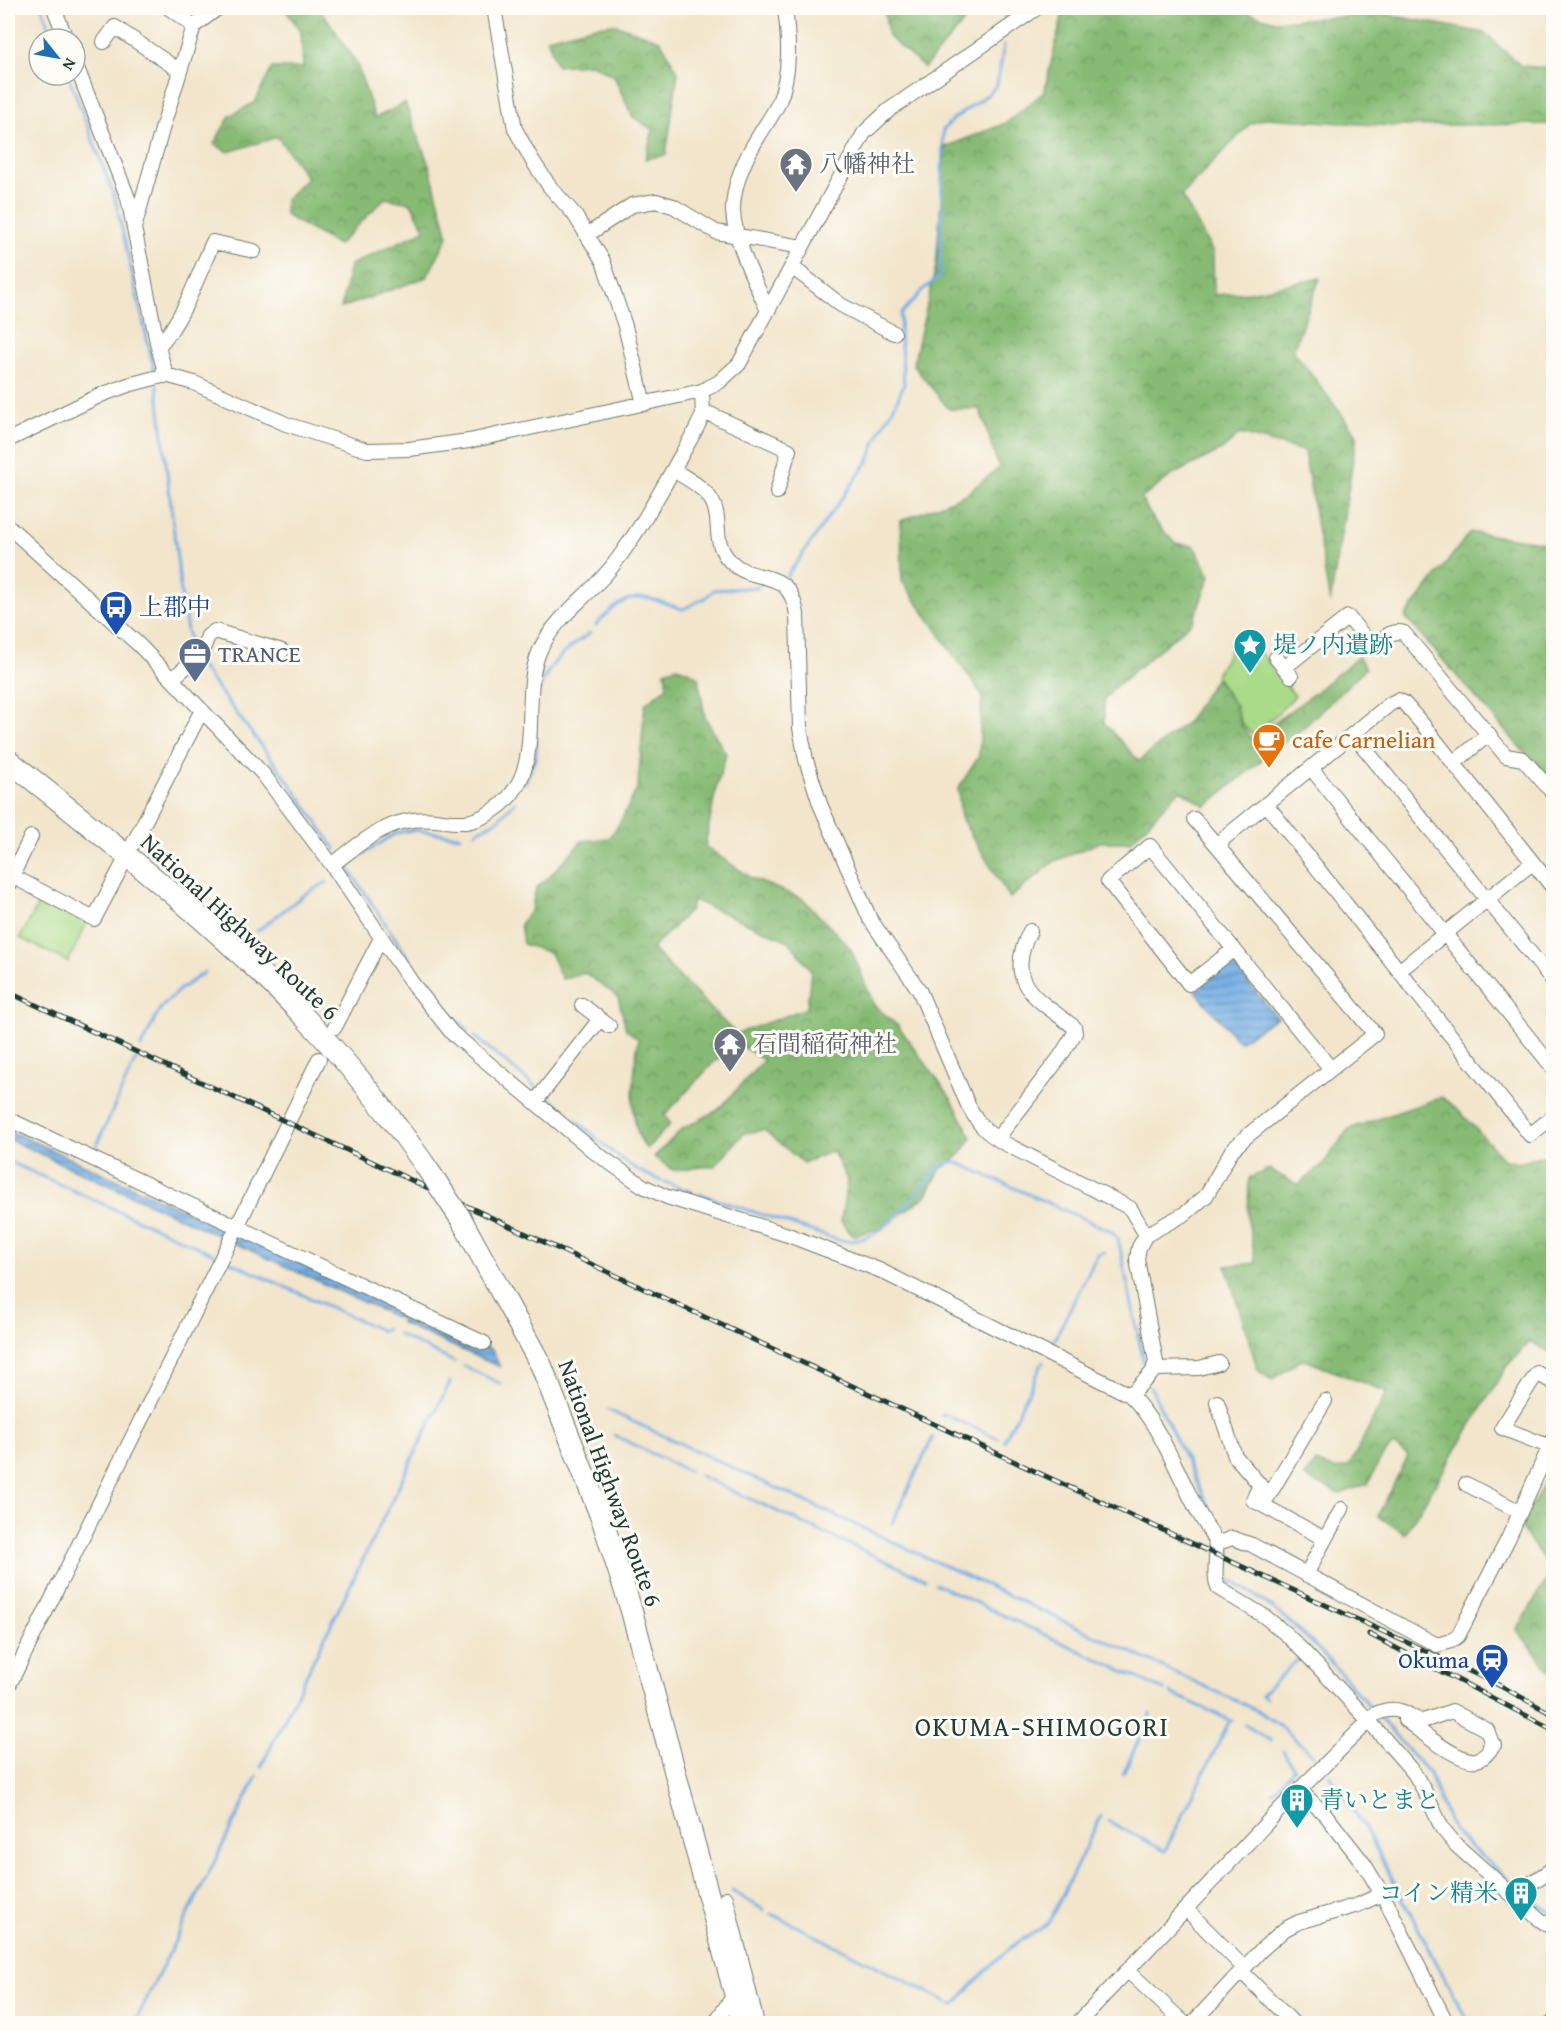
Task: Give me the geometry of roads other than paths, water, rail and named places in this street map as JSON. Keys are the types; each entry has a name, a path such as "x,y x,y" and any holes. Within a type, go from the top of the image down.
{"highway":[{"name":"National Highway Route 6","path":"8,760 128,856 228,943 284,996 361,1081 411,1145 461,1219 541,1365 603,1522 632,1610 742,2024"}],"street":[{"path":"54,8 61,27"},
{"path":"170,8 194,26"},
{"path":"134,227 194,26 218,8"},
{"path":"494,8 515,129 532,160 550,187 574,214 603,261 626,326 644,404"},
{"path":"768,310 755,283 738,236 734,224 733,208 739,177 756,139 778,104 788,72 790,41 785,8"},
{"path":"8,440 101,395 166,375 194,383 286,424 367,450 409,449 469,441 702,391 719,382 739,364 864,133 872,124 1037,8"},
{"path":"104,42 115,27 180,71"},
{"path":"84,87 128,198 158,347 166,375"},
{"path":"587,235 632,205 656,201 673,206 716,232 802,247"},
{"path":"158,347 180,316 213,242 254,251"},
{"path":"792,267 841,305 894,333"},
{"path":"332,865 378,832 396,823 409,820 467,822 486,815 502,804 516,787 528,758 531,683 540,651 553,627 613,566 673,470 695,431 703,411 702,391"},
{"path":"703,411 789,450 777,492"},
{"path":"673,470 704,492 711,500 715,510 719,543 730,561 740,569 776,580 788,590 794,600 797,614 800,728 806,760 820,804 870,919 919,990 968,1105 981,1127 997,1139 1130,1208 1146,1235"},
{"path":"8,526 139,645 263,774 332,865 412,983 452,1033 596,1153 643,1186 668,1197 789,1235 879,1270 1130,1395 1149,1417 1216,1544 1215,1579 1218,1588 1243,1602 1286,1634 1375,1717 1414,1773 1442,1828 1456,1845 1516,1900 1554,1929"},
{"path":"1284,668 1348,617 1373,647 1389,634 1396,631 1404,633 1506,756 1523,759 1554,794"},
{"path":"172,679 201,654 208,636 215,632 282,651"},
{"path":"1220,849 1223,839 1390,704 1398,700 1404,703 1454,763 1554,889"},
{"path":"133,844 202,710"},
{"path":"1353,734 1554,982"},
{"path":"1454,763 1489,735"},
{"path":"1311,768 1554,1069"},
{"path":"1266,804 1530,1135 1554,1116"},
{"path":"1130,1395 1155,1368 1156,1362 1137,1259 1139,1247 1146,1235 1186,1213 1200,1202 1212,1188 1233,1150 1283,1106 1375,1034 1194,819"},
{"path":"32,837 10,881 94,920 123,864"},
{"path":"1234,949 1189,984 1108,881 1150,846 1234,949 1331,1069"},
{"path":"1399,971 1532,863"},
{"path":"997,1139 1060,1057 1075,1033 1074,1028 1039,1001 1025,986 1022,979 1022,952 1030,931"},
{"path":"335,1027 381,938"},
{"path":"535,1102 604,1023 582,1005"},
{"path":"8,1687 319,1059"},
{"path":"8,1119 233,1234 484,1343"},
{"path":"1155,1368 1199,1368 1219,1363"},
{"path":"1216,1544 1232,1539 1252,1545 1437,1645 1445,1644 1458,1636 1508,1539 1551,1441 1502,1428 1537,1373 1554,1383"},
{"path":"1263,1505 1325,1401"},
{"path":"1217,1402 1234,1456 1260,1485 1253,1500 1325,1539"},
{"path":"1466,1484 1520,1512"},
{"path":"1306,1575 1342,1509"},
{"path":"1077,2024 1299,1790 1375,1717 1399,1710 1419,1721 1429,1719 1443,1707 1449,1706 1462,1709 1486,1723 1492,1730 1495,1740 1489,1752 1476,1760 1462,1758 1401,1717 1390,1715 1375,1717"},
{"path":"1299,1790 1340,1832 1364,1864 1382,1894 1446,2023"},
{"path":"1516,1900 1525,1887 1554,1868"},
{"path":"1192,2024 1261,1950 1285,1929 1299,1922 1358,1905 1382,1894"},
{"path":"726,1898 757,2024"},
{"path":"1186,1908 1294,2024"},
{"path":"1128,1971 1185,2024"},
{"path":"714,2024 735,1995"},
{"path":"1550,2024 1554,2021"}],"water":[{"path":"1232,964 1277,1017 1239,1042 1195,991"},
{"path":"8,1130 492,1350 500,1367 8,1139"}],"waterway":[{"path":"42,8 49,27"},
{"path":"1004,20 1005,15 1016,8"},
{"path":"787,576 869,460 880,431 904,384 901,314 924,289 940,276 943,130 997,85 1004,45"},
{"path":"73,87 115,198 154,370"},
{"path":"157,384 181,593 193,653"},
{"path":"596,625 618,605 630,599 650,599 683,609 705,598 714,590 759,587"},
{"path":"537,697 545,676 557,660 590,633"},
{"path":"199,664 292,786 336,850"},
{"path":"525,783 536,757 537,736"},
{"path":"476,832 498,820 515,802"},
{"path":"460,836 414,830 396,833 346,865 426,984 468,1030"},
{"path":"257,931 304,895 327,882"},
{"path":"141,1047 160,1009 179,990 205,972"},
{"path":"474,1036 538,1089"},
{"path":"93,1153 136,1059"},
{"path":"548,1097 568,1114"},
{"path":"576,1120 614,1153 644,1174 691,1191"},
{"path":"8,1161 216,1255"},
{"path":"700,1194 838,1240 855,1240 870,1236 897,1216 944,1164 954,1162 963,1165 1109,1230 1118,1238 1145,1369"},
{"path":"1050,1348 1098,1254 1105,1252"},
{"path":"226,1260 382,1331 386,1328"},
{"path":"397,1334 454,1362"},
{"path":"1004,1441 1043,1362"},
{"path":"464,1366 501,1384"},
{"path":"261,1767 450,1382"},
{"path":"1151,1388 1223,1536"},
{"path":"608,1410 1258,1711 1278,1724 1313,1755"},
{"path":"942,1416 943,1414 998,1438"},
{"path":"614,1435 688,1471"},
{"path":"892,1523 933,1437"},
{"path":"700,1476 925,1579"},
{"path":"1228,1546 1231,1556"},
{"path":"1225,1573 1224,1577 1287,1619 1340,1672 1373,1711"},
{"path":"936,1584 1164,1690"},
{"path":"1266,1698 1261,1695 1297,1660"},
{"path":"1171,1693 1232,1721"},
{"path":"1123,1774 1151,1714"},
{"path":"1378,1716 1430,1775 1449,1823 1459,1837 1519,1888"},
{"path":"1108,1821 1165,1851 1230,1720"},
{"path":"1245,1725 1271,1741"},
{"path":"1273,1792 1294,1769 1283,1751"},
{"path":"1329,1775 1364,1826 1469,2024"},
{"path":"134,2024 257,1776"},
{"path":"772,1914 954,2005 1006,1952 1049,1922 1101,1816"},
{"path":"732,1891 764,1910"},
{"path":"1527,1894 1554,1915"}],"railway":[{"path":"8,992 1028,1468 1493,1682 1554,1715"},
{"path":"1369,1634 1554,1730"}],"place":[{"name":"八幡神社","path":"796,193"},
{"name":"上郡中","path":"116,636"},
{"name":"堤ノ内遺跡","path":"1250,674"},
{"name":"TRANCE","path":"195,683"},
{"name":"cafe Carnelian","path":"1269,769"},
{"name":"石間稲荷神社","path":"730,1073"},
{"name":"Okuma","path":"1492,1689"},
{"name":"青いとまと","path":"1297,1829"},
{"name":"コイン精米","path":"1521,1922"}],"district":[{"name":"OKUMA-SHIMOGORI","path":"1042,1727"}]}
